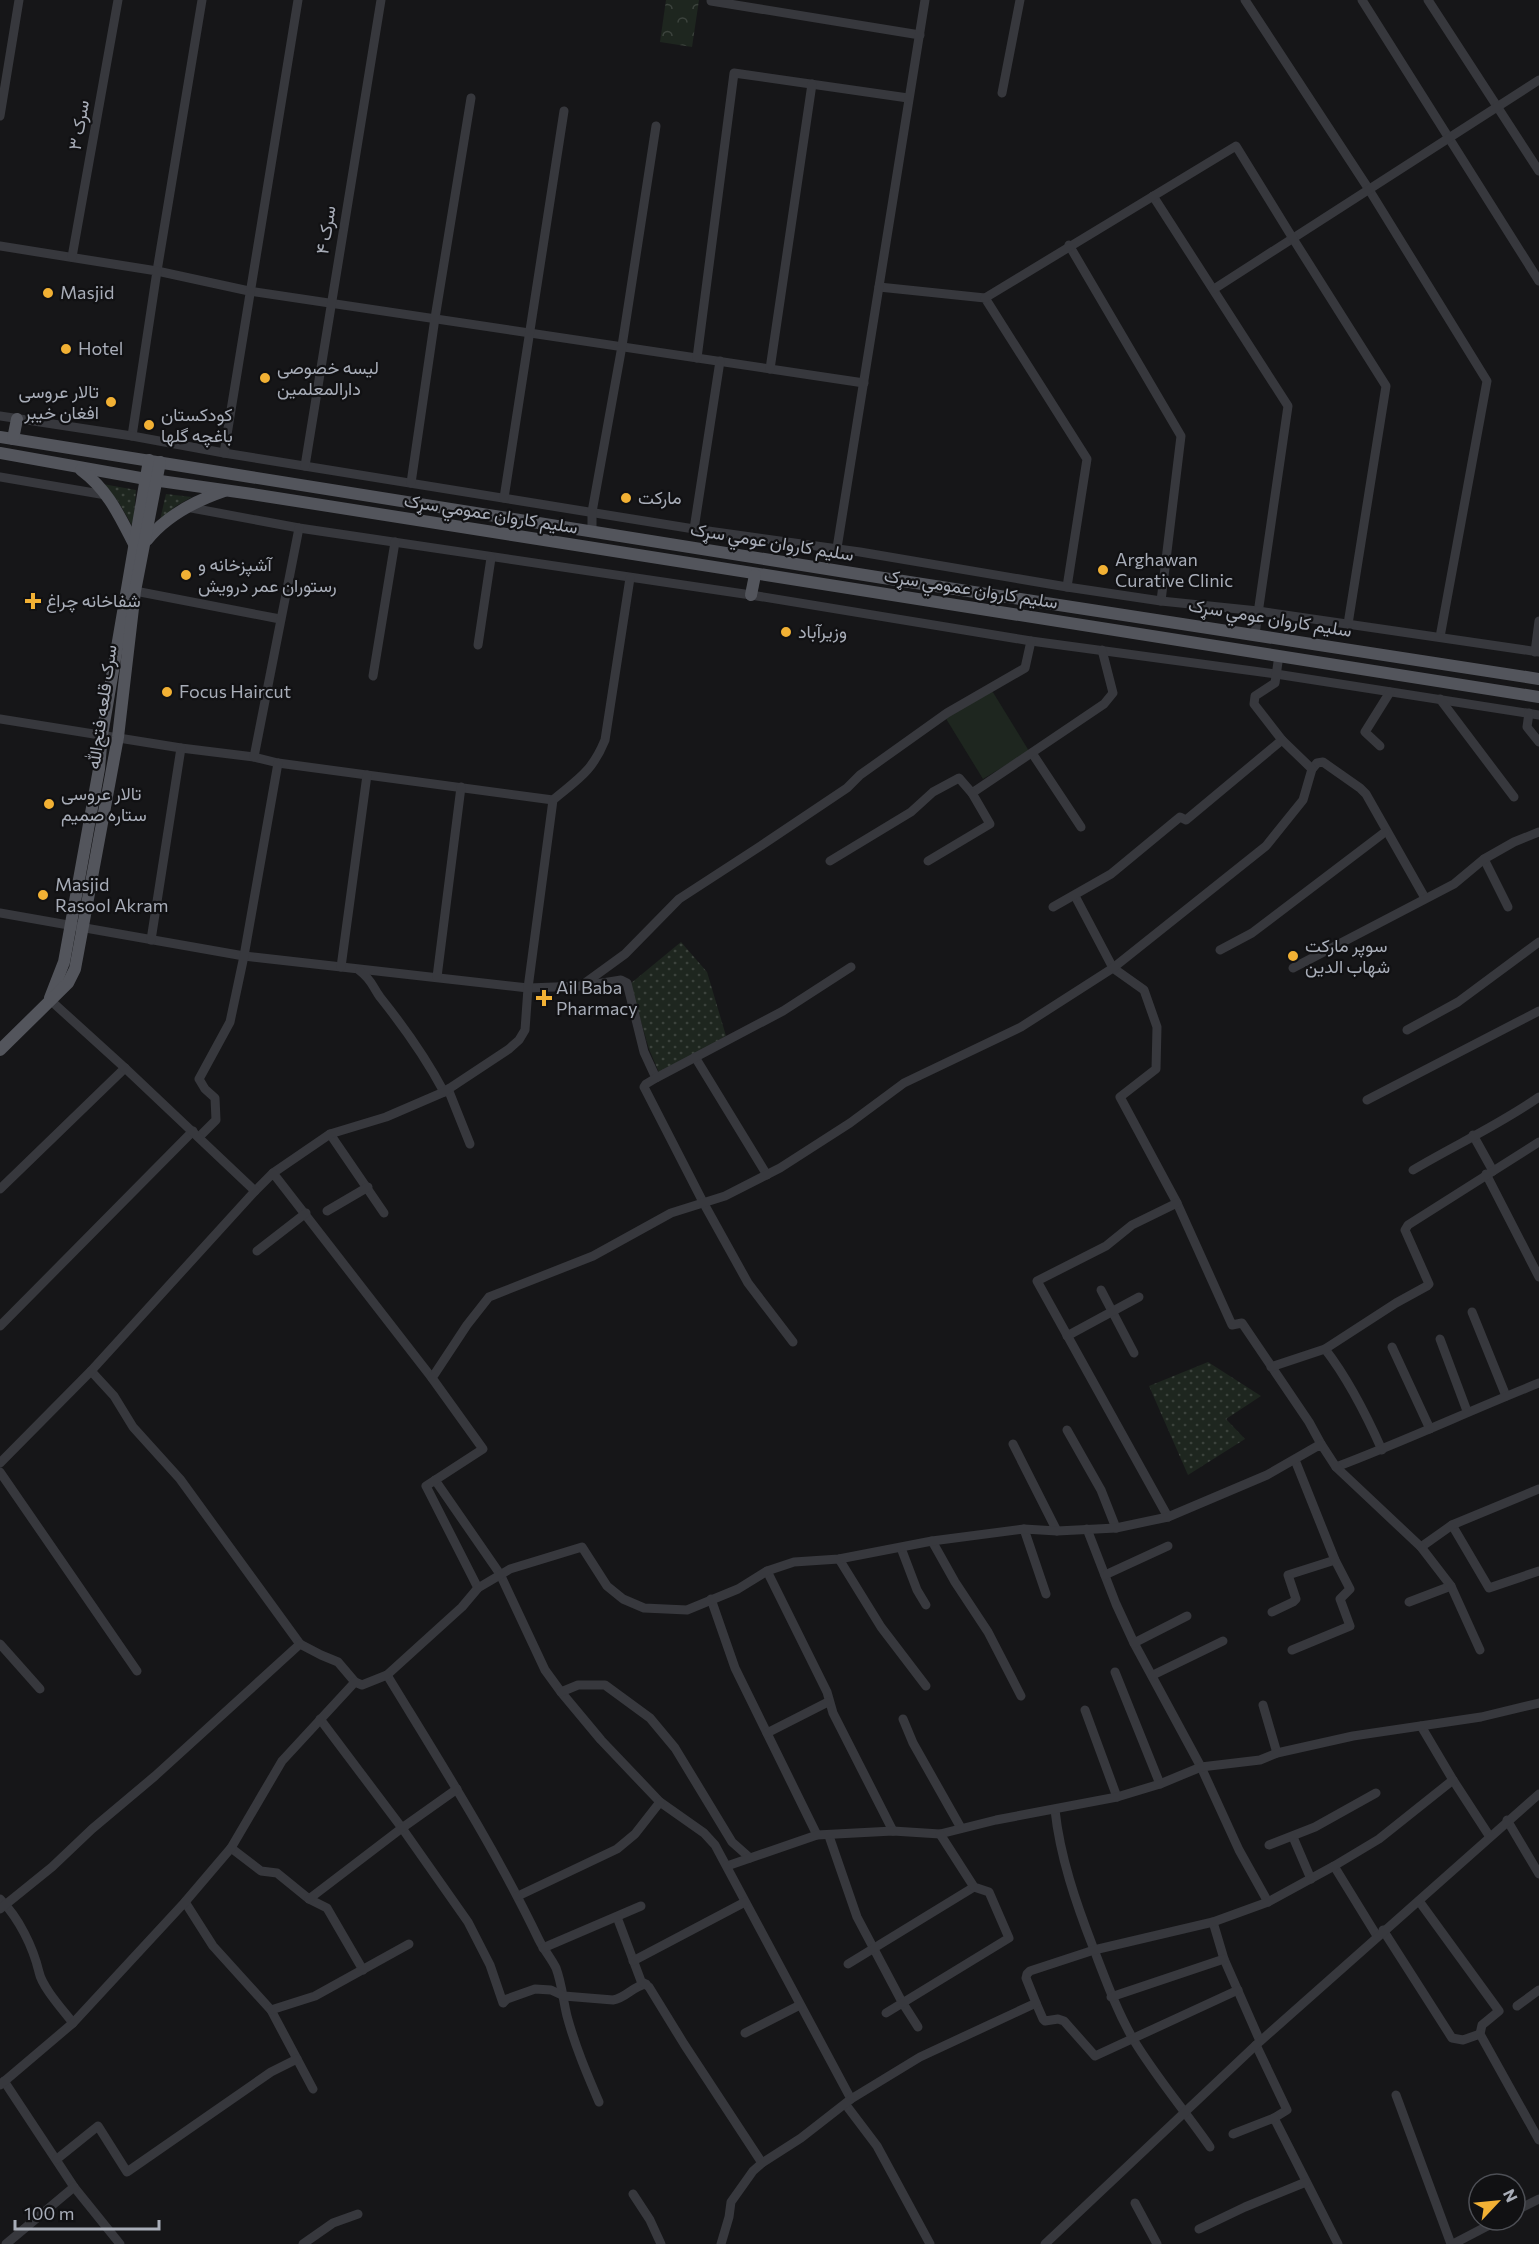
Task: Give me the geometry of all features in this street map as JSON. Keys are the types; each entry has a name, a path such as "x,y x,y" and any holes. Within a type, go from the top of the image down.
{"main road":[{"path":"13,439 17,419"},
{"name":"سلیم کاروان عومي سړک","path":"0,436 592,532 1539,679"},
{"name":"سلیم کاروان عمومي سړک","path":"0,453 151,480 227,490 1539,697"},
{"name":"سرک قلعه فتح‌الله","path":"0,1050 49,999 68,983 75,969 77,926 102,735 154,461"},
{"path":"78,468 96,482 139,544 186,507 227,490"},
{"name":"سرک قلعه فتح‌الله","path":"77,926 118,737 139,544"},
{"path":"752,595 755,575"},
{"path":"872,592 877,577"}],"street":[{"path":"0,116 19,0"},
{"name":"سرک ۳","path":"72,256 118,0"},
{"path":"132,436 202,0"},
{"path":"224,453 298,0"},
{"name":"سرک ۴","path":"305,466 381,0"},
{"path":"837,548 925,0"},
{"path":"1002,93 1020,0"},
{"path":"1245,0 1368,188 1487,381 1440,637"},
{"path":"1362,0 1539,281"},
{"path":"1428,0 1539,171"},
{"path":"711,1 920,35"},
{"path":"697,358 734,73 908,98"},
{"path":"1214,289 1539,80"},
{"path":"770,369 812,84"},
{"path":"411,483 471,98"},
{"path":"504,498 564,111"},
{"path":"592,532 592,512 622,346 656,126"},
{"path":"879,287 985,298 1069,245 1236,146 1386,386 1348,624"},
{"path":"1154,196 1288,406 1255,634"},
{"path":"1069,245 1181,436 1161,601"},
{"path":"0,246 157,271 249,291 864,383"},
{"path":"985,298 1087,459 1067,587"},
{"path":"694,529 720,361"},
{"path":"0,416 694,529 837,548 1067,587 1161,601 1258,611 1537,652 1539,621"},
{"path":"0,477 106,495"},
{"path":"186,507 299,528 752,595 1031,641 1276,674 1534,714 1527,727 1539,742"},
{"path":"254,757 299,528"},
{"path":"374,676 395,542"},
{"path":"478,645 491,558"},
{"path":"0,1463 91,1371 273,1173 330,1134 386,1117 446,1090 519,1040 525,1030 528,988 553,800 597,760 605,740 630,578"},
{"path":"135,591 280,619"},
{"path":"581,986 625,954 679,898 847,788 860,775 947,712 1025,668 1031,641"},
{"path":"972,793 1104,704 1113,693 1102,650"},
{"path":"1279,655 1275,683 1255,696 1254,704 1282,740 1312,769"},
{"path":"1380,746 1365,732 1390,692"},
{"path":"1440,699 1514,797"},
{"path":"0,719 181,748 254,757 278,763 553,800"},
{"path":"1053,907 1111,874 1180,817 1185,820 1282,740"},
{"path":"151,940 181,748"},
{"path":"1032,753 1081,827"},
{"path":"432,1377 489,1297 593,1256 671,1213 725,1196 767,1175 850,1123 904,1083 1021,1027 1113,968 1266,846 1303,800 1312,769 1317,763 1323,762 1366,794 1385,832 1425,898"},
{"path":"0,1326 196,1134 216,1120 214,1098 199,1079 230,1022 278,763"},
{"path":"341,967 367,775"},
{"path":"830,861 911,812 933,792 959,778 972,793 990,824 928,861"},
{"path":"436,977 461,787"},
{"path":"1220,950 1252,933 1385,832"},
{"path":"1293,968 1454,884 1484,859 1514,842 1539,832"},
{"path":"1484,859 1508,907"},
{"path":"1075,896 1113,968 1144,990 1157,1027 1156,1069 1120,1097 1178,1203 1232,1325 1242,1323 1310,1422 1336,1467 1421,1548 1451,1586 1480,1650"},
{"path":"0,914 244,956 358,970 528,988 581,986 621,980 627,983 644,1053 656,1078"},
{"path":"1407,1030 1458,1002 1539,942"},
{"path":"793,1342 748,1283 644,1087 656,1078 783,1011 851,967"},
{"path":"358,970 370,979 446,1090 470,1144"},
{"path":"49,999 255,1191"},
{"path":"1367,1100 1539,1011"},
{"path":"695,1057 767,1175"},
{"path":"0,1189 125,1068"},
{"path":"1413,1170 1473,1135 1487,1130 1539,1097"},
{"path":"330,1134 384,1213"},
{"path":"1473,1135 1539,1277"},
{"path":"1271,1367 1325,1349 1429,1284 1405,1230 1408,1225 1539,1142"},
{"path":"273,1173 306,1213 372,1303 432,1377 483,1449 426,1486 478,1588"},
{"path":"327,1211 368,1187"},
{"path":"1168,1517 1038,1283 1038,1279 1106,1246 1132,1225 1178,1203"},
{"path":"256,1251 306,1213"},
{"path":"1101,1290 1134,1353"},
{"path":"1067,1336 1139,1297"},
{"path":"1472,1312 1506,1396"},
{"path":"1440,1339 1467,1412"},
{"path":"1392,1347 1430,1429"},
{"path":"1325,1349 1360,1401 1382,1450"},
{"path":"91,1371 114,1396 133,1427 180,1479 300,1644 338,1662 355,1682 363,1685 387,1675 462,1607 478,1588 500,1574 582,1547 607,1586 623,1599 644,1608 687,1610 738,1589 767,1571 794,1562 838,1559 932,1541 1024,1529 1116,1528 1168,1517 1267,1475 1321,1444"},
{"path":"1336,1467 1382,1450 1539,1383"},
{"path":"1067,1430 1101,1490 1116,1528"},
{"path":"1013,1444 1057,1530"},
{"path":"1292,1650 1350,1626 1340,1599 1350,1589 1335,1560 1295,1460"},
{"path":"0,1472 137,1671"},
{"path":"435,1480 500,1574 545,1670 561,1692 601,1740 660,1802 704,1833 715,1845 849,2102 877,2146 930,2244"},
{"path":"1421,1548 1452,1525 1539,1489"},
{"path":"1452,1525 1489,1588 1539,1571"},
{"path":"1024,1529 1046,1594"},
{"path":"1087,1529 1134,1643 1201,1767 1239,1850 1268,1902"},
{"path":"932,1541 955,1582 988,1632 1021,1696"},
{"path":"1105,1575 1168,1545"},
{"path":"901,1548 917,1590 926,1605"},
{"path":"838,1559 881,1627 926,1686"},
{"path":"1272,1612 1296,1599 1288,1575 1335,1560"},
{"path":"767,1571 893,1831"},
{"path":"1409,1602 1451,1586"},
{"path":"711,1599 735,1668 817,1835"},
{"path":"1134,1643 1187,1616"},
{"path":"1153,1675 1223,1641"},
{"path":"0,1644 40,1689"},
{"path":"73,2023 38,1971 37,1962 22,1929 2,1904 210,1728 300,1644"},
{"path":"1115,1672 1160,1784"},
{"path":"387,1675 457,1789 554,1965 564,1996 567,2016 599,2102"},
{"path":"104,2244 116,2241 74,2187 57,2159 2,2083 73,2023 185,1902 231,1848 282,1761 355,1682"},
{"path":"561,1692 578,1685 604,1685 651,1718 675,1748 732,1842 750,1858"},
{"path":"766,1733 828,1701"},
{"path":"727,1866 817,1835 893,1831 940,1834 1117,1797 1160,1784 1201,1767 1260,1760 1277,1753 1353,1737 1481,1717 1539,1703"},
{"path":"1263,1706 1277,1753"},
{"path":"1085,1710 1117,1797"},
{"path":"320,1719 402,1828 468,1923 490,1965 503,2003 515,1995 535,1989 552,1990 564,1996 621,1999 639,1985 646,1984"},
{"path":"903,1719 913,1743 961,1828"},
{"path":"1421,1726 1452,1780 1490,1836"},
{"path":"1238,1990 1095,2056 1064,2021 1058,2019 1045,2021 1043,2019 1026,1978 1027,1974 1094,1950 1213,1922 1268,1902 1379,1839 1452,1780"},
{"path":"309,1899 457,1789"},
{"path":"1269,1845 1315,1827 1376,1792"},
{"path":"1050,2242 1258,2043 1539,1794"},
{"path":"518,1896 617,1849 634,1834 660,1802"},
{"path":"1055,1810 1057,1829 1076,1902 1111,1997 1157,2076 1210,2146"},
{"path":"1507,1820 1539,1874"},
{"path":"886,2013 1010,1938 989,1892 974,1887 940,1834"},
{"path":"829,1836 857,1917 902,2002 918,2026"},
{"path":"1293,1837 1311,1879"},
{"path":"231,1848 261,1871 277,1873 309,1899 327,1908 363,1970"},
{"path":"1334,1866 1452,2038 1463,2040 1480,2034"},
{"path":"848,1964 974,1887"},
{"path":"1419,1901 1499,2011 1482,2025 1480,2034 1539,2140"},
{"path":"185,1902 213,1946 271,2010 313,2089"},
{"path":"633,1961 745,1902"},
{"path":"543,1948 641,1905"},
{"path":"617,1917 641,1981 646,1984 762,2163"},
{"path":"1213,1922 1224,1959 1287,2110 1274,2118 1233,2134"},
{"path":"271,2010 315,1996 409,1944"},
{"path":"1111,1997 1224,1959"},
{"path":"1517,2006 1539,1990"},
{"path":"721,2244 731,2202 753,2171 762,2163 801,2138 849,2102 920,2057 1036,2003"},
{"path":"745,2033 800,2005"},
{"path":"57,2159 98,2126 127,2172 272,2072 297,2059"},
{"path":"1396,2095 1452,2244 1476,2232"},
{"path":"1274,2118 1338,2244"},
{"path":"1199,2229 1306,2182"},
{"path":"6,2244 74,2187"},
{"path":"633,2194 650,2220 661,2244"},
{"path":"1135,2202 1157,2244"},
{"path":"303,2244 333,2223 358,2214"}],"green space":[{"path":"666,0 699,0 692,47 660,42"},
{"path":"103,484 136,490 133,527 118,501"},
{"path":"166,494 192,497 176,506 160,520"},
{"path":"991,689 1029,751 983,779 945,717"},
{"path":"681,942 707,972 726,1036 660,1075 649,1049 630,984"},
{"path":"1208,1362 1261,1396 1226,1419 1245,1439 1188,1475 1149,1386"}],"place":[{"name":"Masjid","path":"48,293"},
{"name":"Hotel","path":"66,349"},
{"name":"لیسه خصوصی دارالمعلمین","path":"265,378"},
{"name":"تالار عروسی افغان خیبر","path":"111,402"},
{"name":"کودکستان باغچه گلها","path":"149,425"},
{"name":"مارکت","path":"626,498"},
{"name":"Arghawan Curative Clinic","path":"1103,570"},
{"name":"آشپزخانه و رستوران عمر درویش","path":"186,575"},
{"name":"شفاخانه چراغ","path":"33,601"},
{"name":"وزیرآباد","path":"786,632"},
{"name":"Focus Haircut","path":"167,692"},
{"name":"تالار عروسی ستاره صمیم","path":"49,804"},
{"name":"Masjid Rasool Akram","path":"43,895"},
{"name":"سوپر مارکت شهاب الدین","path":"1293,956"},
{"name":"Ail Baba Pharmacy","path":"544,998"}]}
